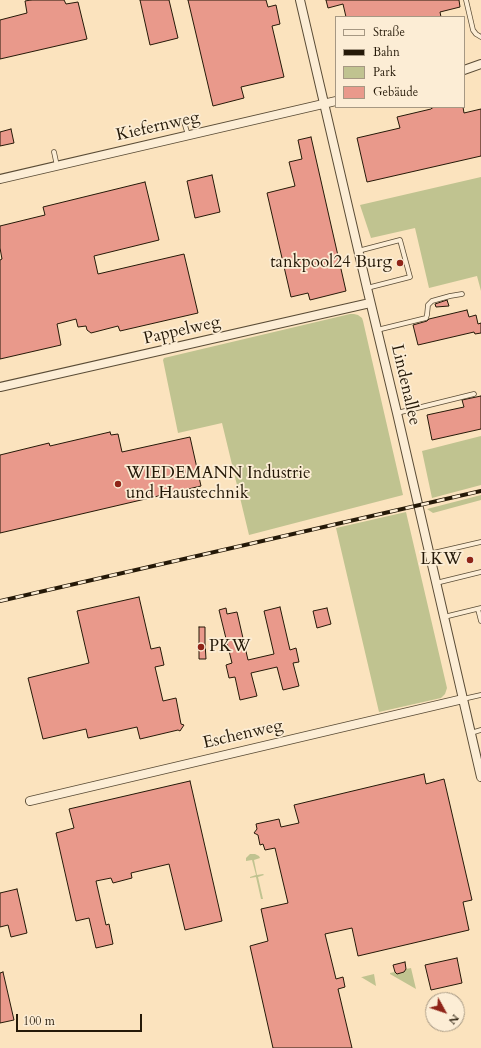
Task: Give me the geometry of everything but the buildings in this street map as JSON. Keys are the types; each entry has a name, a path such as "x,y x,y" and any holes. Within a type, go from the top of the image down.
{"street":[{"name":"Lindenallee","path":"300,0 480,771"},
{"path":"465,70 481,64"},
{"name":"Kiefernweg","path":"0,179 335,101"},
{"name":"Pappelweg","path":"0,387 370,303"},
{"name":"Eschenweg","path":"30,801 464,699"}],"lane":[{"path":"466,0 473,30 481,37"},
{"path":"184,122 188,136"},
{"path":"54,152 57,166"},
{"path":"358,251 400,240 410,277 367,288"},
{"path":"377,330 426,318 428,305 432,301 462,294"},
{"path":"397,413 474,394"},
{"path":"429,554 481,542"},
{"path":"436,583 481,572"},
{"path":"444,617 480,608 481,621"},
{"path":"464,699 481,695"},
{"path":"471,733 481,730"}],"green space":[{"path":"481,177 481,291 477,276 429,288 415,228 371,238 360,205"},
{"path":"350,314 358,315 363,321 403,495 249,535 222,423 178,433 163,360 164,358"},
{"path":"481,436 481,485 432,498 422,451"},
{"path":"481,495 481,500 433,513 427,509"},
{"path":"406,512 447,688 445,694 441,698 379,712 336,528"},
{"path":"250,854 255,854 260,858 254,860 257,875 264,875 258,877 263,899 261,899 256,877 250,878 256,875 252,860 246,861 246,858"},
{"path":"411,968 416,989 390,974 395,972 397,974 404,972 406,969"},
{"path":"374,974 376,986 361,977 362,977"}],"railway":[{"path":"0,601 481,491"}],"place":[{"name":"tankpool24 Burg","path":"400,263"},
{"name":"WIEDEMANN Industrie und Haustechnik","path":"118,484"},
{"name":"LKW","path":"470,560"},
{"name":"PKW","path":"201,647"}]}
